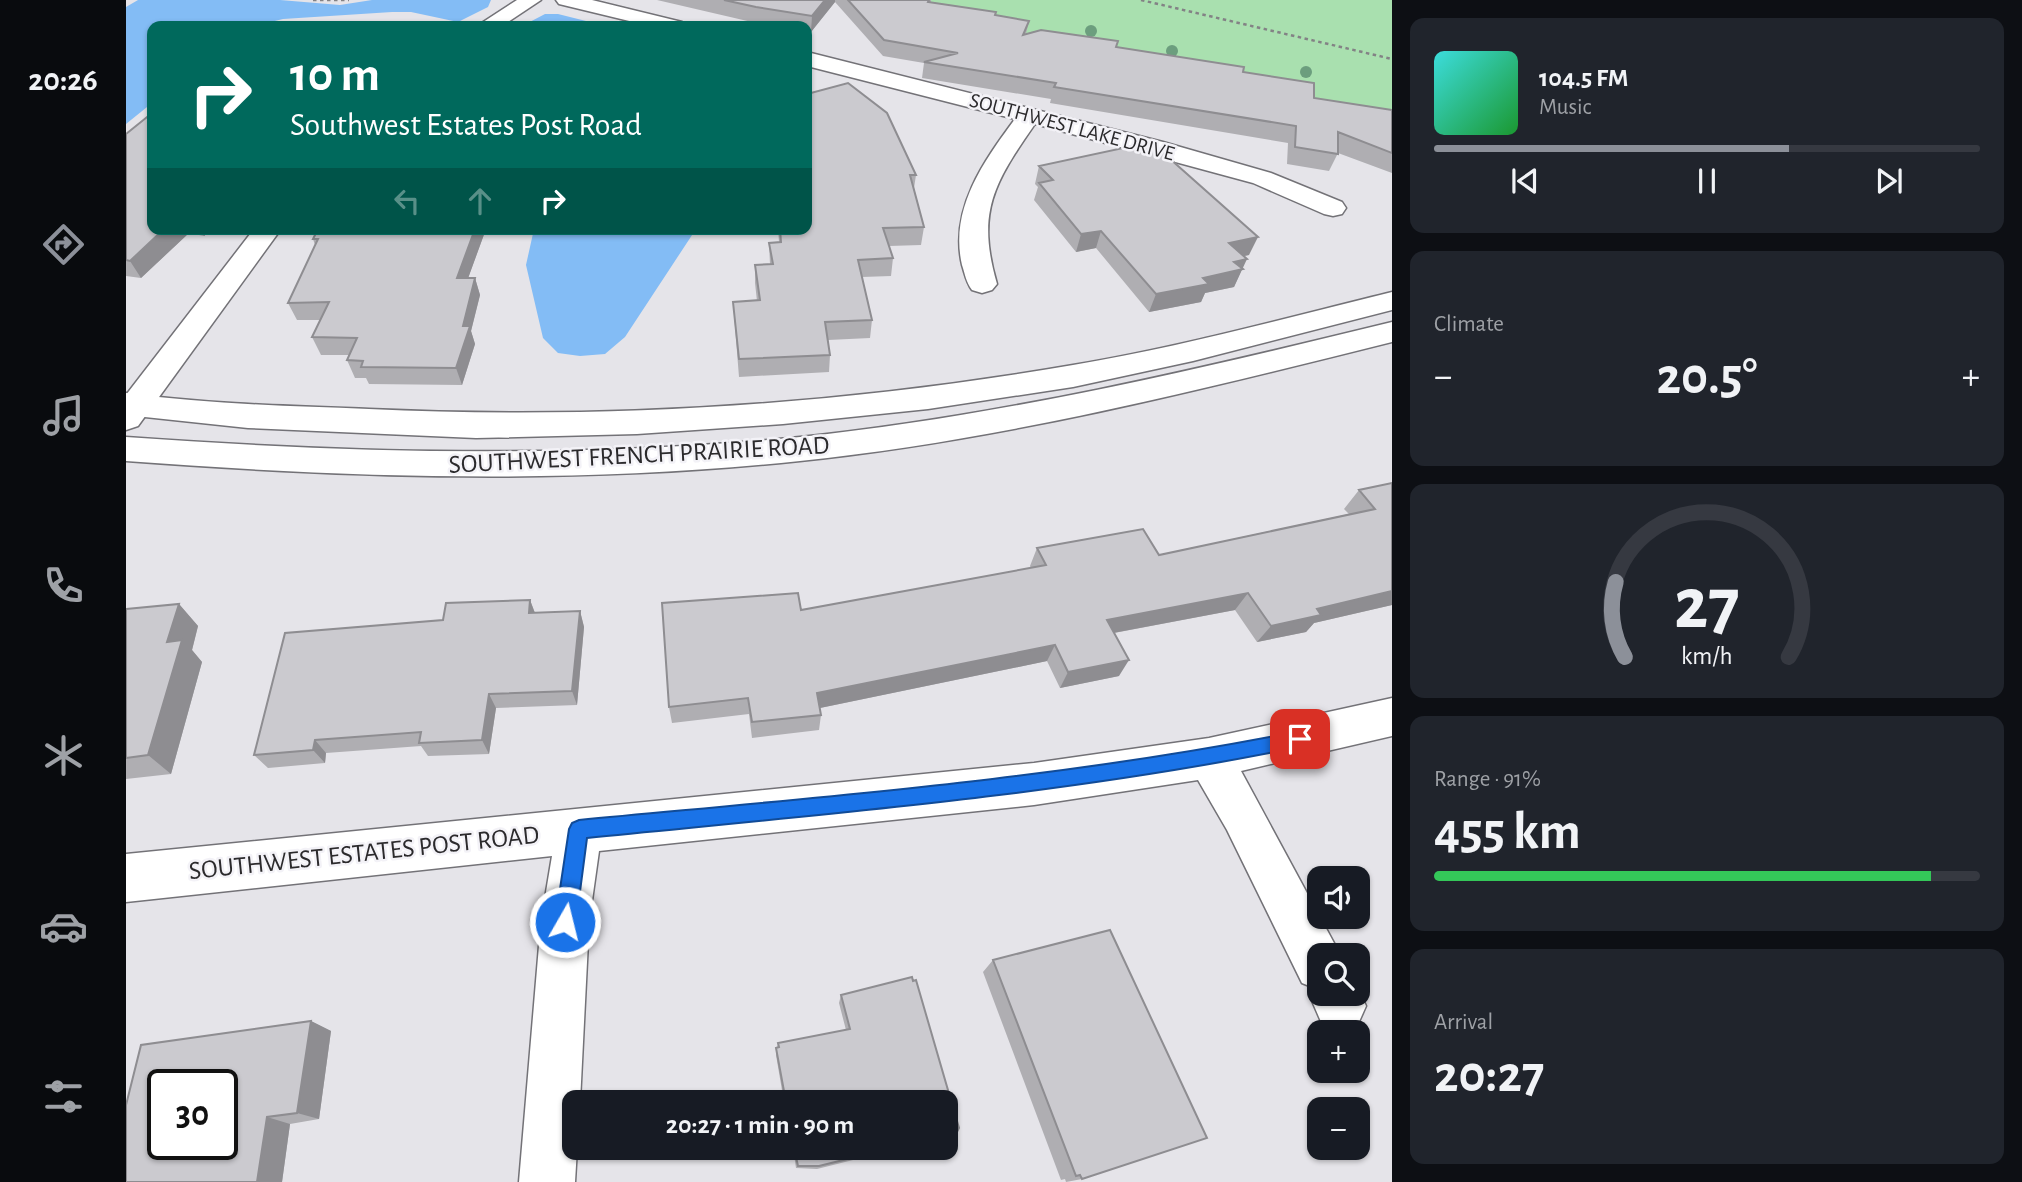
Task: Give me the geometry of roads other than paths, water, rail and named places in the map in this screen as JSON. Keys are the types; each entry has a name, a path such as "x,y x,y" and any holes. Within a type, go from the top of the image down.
{"street":[{"path":"496,21 531,0"},
{"path":"566,0 654,21"},
{"name":"SOUTHWEST LAKE DRIVE","path":"812,60 1154,147 1262,178 1333,208"},
{"path":"982,284 973,247 975,209 987,176 1028,117"},
{"path":"130,409 263,235"},
{"name":"SOUTHWEST FRENCH PRAIRIE ROAD","path":"130,409 490,426 704,419 814,411 922,399 1076,375 1215,346 1392,301"},
{"name":"SOUTHWEST FRENCH PRAIRIE ROAD","path":"126,449 228,458 443,466 667,459 782,450 894,438 1054,412 1199,380 1392,332"},
{"name":"SOUTHWEST ESTATES POST ROAD","path":"126,878 1034,784 1209,758 1392,717"},
{"path":"1209,758 1243,815 1308,943"},
{"path":"547,1182 565,922 579,829"}],"water":[{"path":"138,0 280,0 340,5 372,0 491,0 488,7 460,21 411,12 392,12 275,21 147,21 147,107 126,124 126,7"},
{"path":"545,14 558,14 586,21 532,21"},
{"path":"533,235 692,235 625,337 605,354 580,356 558,353 543,338 526,265"}]}
